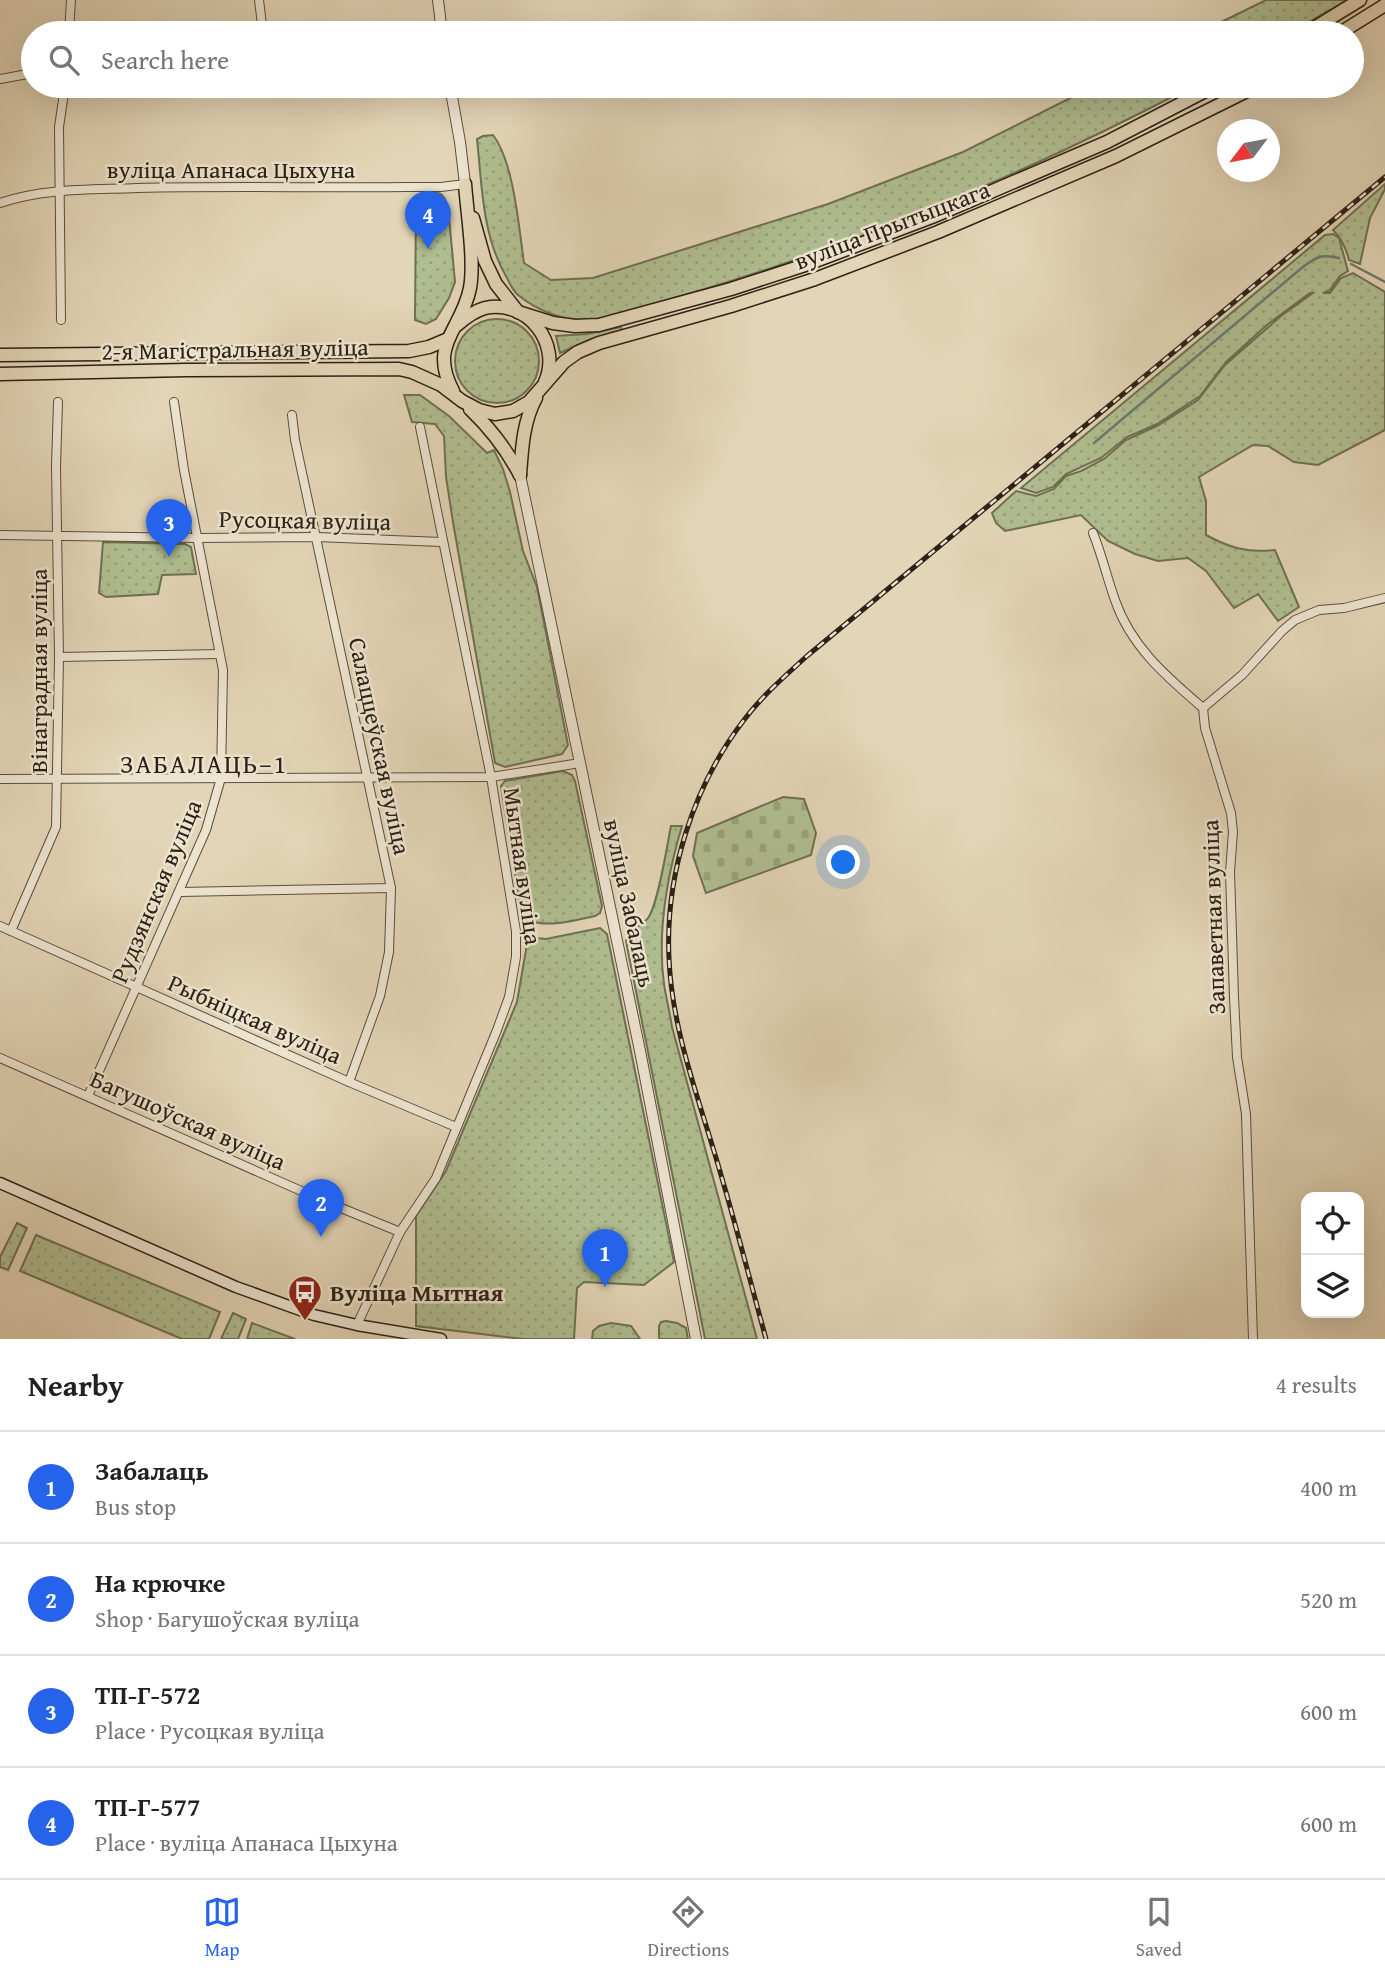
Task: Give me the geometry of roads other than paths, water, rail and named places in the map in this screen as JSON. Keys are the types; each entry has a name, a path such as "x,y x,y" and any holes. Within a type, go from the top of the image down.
{"main road":[{"path":"1326,21 1360,0"},
{"path":"1359,21 1385,5"},
{"name":"вуліца Прытыцкага","path":"518,312 553,323 599,325 731,289 805,265 932,217 1107,142 1192,98"},
{"name":"вуліца Прытыцкага","path":"541,389 564,362 592,346 816,279 1116,156 1233,98"},
{"path":"465,184 485,261 496,285 518,312"},
{"path":"465,184 470,288 448,339 443,365 453,391 483,421 507,451 520,475"},
{"path":"448,339 457,325 469,314 485,308 502,307 518,312 531,320 541,331 550,360 548,375 529,411 520,475"},
{"name":"2-я Магістральная вуліца","path":"0,355 409,351 448,339"},
{"name":"2-я Магістральная вуліца","path":"0,374 399,369 441,385 461,401"},
{"path":"461,401 495,414 513,411 529,402 541,389"},
{"path":"0,1183 236,1287 314,1315 441,1339"}],"street":[{"path":"70,21 71,0"},
{"path":"259,0 262,21"},
{"path":"438,0 441,21"},
{"path":"0,79 21,75"},
{"path":"61,320 59,127 63,98"},
{"path":"452,98 465,184"},
{"name":"вуліца Апанаса Цыхуна","path":"0,203 59,190 441,187 465,184"},
{"name":"Вінаградная вуліца","path":"11,931 56,827 59,657 56,466 58,402"},
{"name":"Рудзянская вуліца","path":"88,1096 206,830 221,778 223,677 174,402"},
{"name":"Салаццеўская вуліца","path":"292,415 295,440 391,888 389,952 380,996 349,1082"},
{"name":"Мытная вуліца","path":"357,1325 400,1232 436,1178 509,997 516,957 516,932 491,777 420,427"},
{"name":"вуліца Забалаць","path":"520,475 640,1051 696,1339"},
{"path":"1093,533 1115,601 1131,634 1160,671 1203,708 1242,674 1295,620 1319,610 1344,608 1385,598"},
{"name":"Русоцкая вуліца","path":"0,535 316,537 442,542"},
{"path":"59,657 219,654"},
{"name":"Запаветная вуліца","path":"1203,708 1205,729 1231,813 1233,832 1230,872 1234,998 1237,1057 1246,1114 1253,1339"},
{"path":"0,779 491,777 580,763"},
{"path":"180,892 391,888"},
{"name":"Рыбніцкая вуліца","path":"0,926 456,1127"},
{"name":"Багушоўская вуліца","path":"0,1058 400,1232"}],"waterway":[{"path":"1094,443 1304,266 1320,257 1339,258"},
{"path":"1351,264 1385,282"}],"railway":[{"path":"766,1339 681,1041 671,986 669,927 672,895 686,833 710,773 751,711 807,656 1385,177"}],"place":[{"name":"ТП-Г-577","path":"428,249"},
{"name":"ТП-Г-572","path":"169,557"},
{"name":"На крючке","path":"321,1237"},
{"name":"Забалаць","path":"605,1287"},
{"name":"Вуліца Мытная","path":"305,1322"}],"district":[{"name":"ЗАБАЛАЦЬ–1","path":"204,763"}]}
